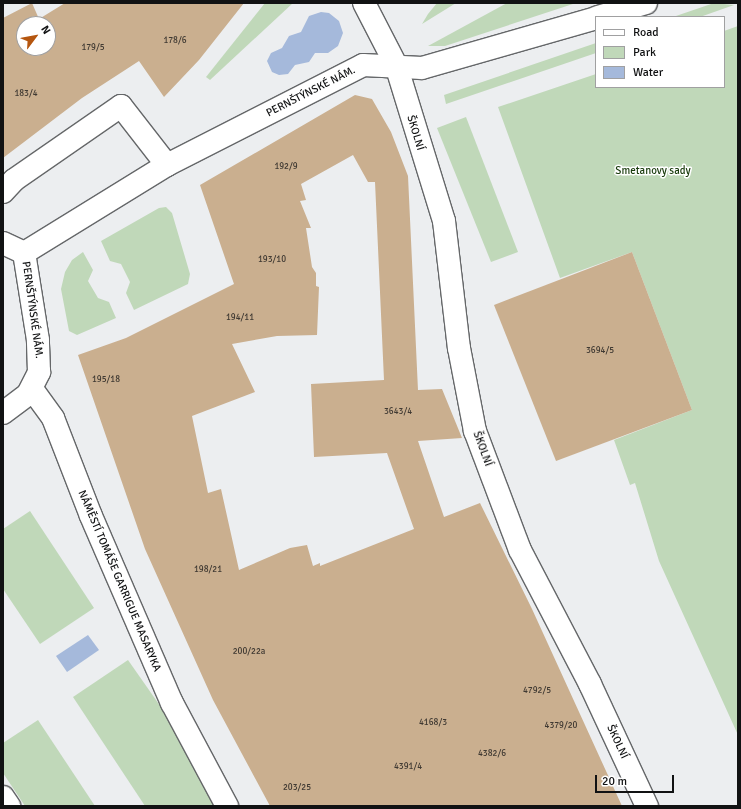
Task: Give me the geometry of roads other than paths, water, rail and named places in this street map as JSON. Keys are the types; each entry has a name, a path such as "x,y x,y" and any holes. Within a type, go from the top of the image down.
{"street":[{"path":"364,3 396,65"},
{"name":"PERNŠTÝNSKÉ NÁM.","path":"600,16 646,3"},
{"name":"PERNŠTÝNSKÉ NÁM.","path":"24,253 167,165 363,65 396,65 422,68 595,18"},
{"name":"ŠKOLNÍ","path":"396,65 444,221 459,348 475,432 520,550 590,684 647,806"},
{"path":"3,192 14,180 122,106 167,165"},
{"name":"PERNŠTÝNSKÉ NÁM.","path":"3,242 24,253"},
{"name":"PERNŠTÝNSKÉ NÁM.","path":"24,253 40,360 32,389"},
{"path":"3,413 32,389"},
{"name":"NÁMĚSTÍ TOMÁŠE GARRIGUE MASARYKA","path":"32,389 53,418 91,516 172,704 227,806"},
{"path":"3,797 9,806"}],"water":[{"path":"321,12 329,13 339,21 343,33 338,46 328,53 315,53 309,62 295,65 288,74 279,75 272,72 267,61 271,53 282,48 289,36 301,32 309,16"},
{"path":"88,635 99,650 67,672 56,656"}],"park label":[{"name":"Smetanovy sady","path":"653,171"}]}
